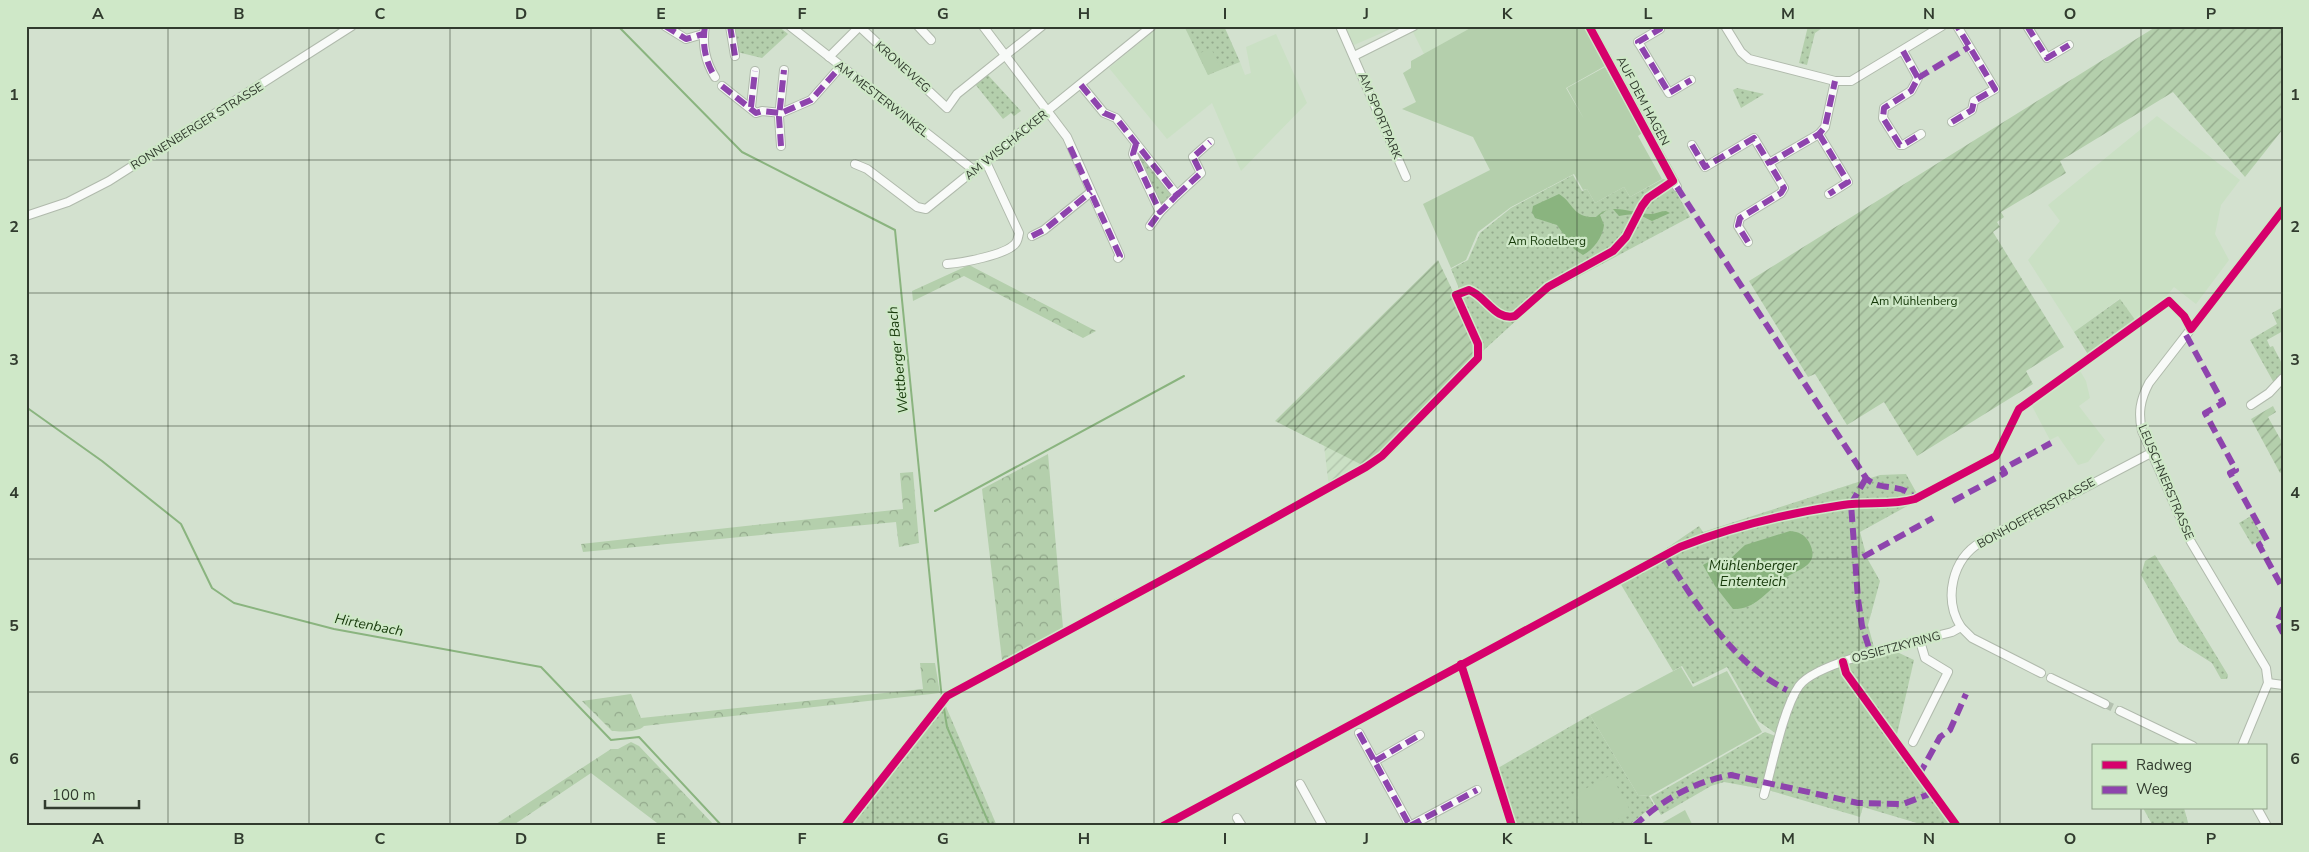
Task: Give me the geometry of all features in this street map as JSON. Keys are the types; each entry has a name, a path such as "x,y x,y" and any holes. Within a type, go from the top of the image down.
{"street":[{"name":"RONNENBERGER STRASSE","path":"26,216 68,202 109,181 352,26"},
{"path":"665,26 686,39 704,30 708,66 715,77"},
{"path":"730,26 735,56"},
{"name":"AM MESTERWINKEL","path":"790,26 975,171"},
{"path":"918,26 931,40"},
{"path":"983,26 1067,137 1120,256 1118,258"},
{"path":"1006,56 1042,26"},
{"name":"AM WISCHACKER","path":"855,164 867,169 917,207 926,209 1152,26"},
{"name":"AM SPORTPARK","path":"1340,26 1406,177"},
{"path":"1354,56 1414,26"},
{"name":"AUF DEM HAGEN","path":"1589,26 1677,187"},
{"path":"1725,26 1741,52 1749,59 1835,81 1851,81 1859,78 1942,26"},
{"path":"1952,122 1972,110 1974,101 1995,89 1956,26"},
{"path":"2027,26 2047,58 2069,45"},
{"path":"829,57 860,27"},
{"name":"KRONEWEG","path":"860,27 947,108 957,94 1006,56"},
{"path":"1660,27 1638,42 1669,93 1691,80"},
{"path":"1903,51 1918,78 1911,91 1884,108 1883,118 1900,144 1903,145 1922,134"},
{"path":"722,86 751,107 756,113 762,111 781,113 811,100 841,66"},
{"path":"781,146 779,117 781,113 784,70"},
{"path":"751,107 755,71"},
{"path":"1769,163 1820,134 1825,127 1835,81"},
{"path":"1081,85 1104,113 1116,118 1177,195"},
{"path":"1820,134 1848,182 1829,194"},
{"path":"1692,145 1705,167 1754,138 1784,188 1781,193 1740,218 1738,226 1748,242"},
{"path":"1150,226 1160,212 1201,172 1193,157 1210,142"},
{"path":"1136,144 1133,154 1160,212"},
{"path":"947,264 959,264 996,253 1014,245 1018,240 1019,233 986,162"},
{"path":"1032,236 1044,230 1091,192"},
{"name":"LEUSCHNERSTRASSE","path":"2268,683 2266,668 2260,655 2191,542 2151,453 2142,431 2138,413 2143,394 2283,210"},
{"path":"2251,405 2269,393 2283,378"},
{"name":"BONHOEFFERSTRASSE","path":"1961,627 1955,617 1951,596 1956,574 1968,552 1981,542 2151,453"},
{"path":"1961,627 1972,638 2041,673"},
{"name":"OSSIETZKYRING","path":"1764,796 1791,701 1804,681 1825,668 1952,632 1961,627"},
{"path":"1913,742 1948,672 1925,658 1920,641"},
{"path":"2051,678 2105,704"},
{"path":"2243,744 2268,683 2283,685"},
{"path":"2120,711 2189,744"},
{"path":"1359,734 1410,826 1477,790"},
{"path":"1375,760 1420,735"},
{"path":"1300,784 1323,826"},
{"path":"2258,810 2267,826"},
{"path":"1237,818 1242,826"}],"shaded area":[{"path":"1160,26 1184,26 1208,75 1240,62 1245,75 1251,73 1246,47 1276,34 1307,103 1241,171 1212,103 1167,139 1109,68"},
{"path":"1344,26 1398,26 1354,45"},
{"path":"1410,26 1474,26 1424,54"},
{"path":"2157,116 2240,180 2221,205 2215,234 2229,260 2196,304 2174,287 2159,305 2136,321 2119,299 2074,332 2028,260 2060,221 2048,205"},
{"path":"2079,369 2086,381 2090,398 2079,406 2105,440 2088,462 2078,465 2058,436 2050,440 2031,404"},
{"path":"1324,445 1366,467 1329,488"}],"green space":[{"path":"736,26 778,26 788,34 762,58 737,52 734,28"},
{"path":"1184,26 1224,26 1240,62 1208,75"},
{"path":"1474,26 1584,26 1605,66 1566,88 1584,119 1567,88 1605,67 1642,133 1638,136 1662,179 1630,197 1624,187 1595,203 1587,189 1583,190 1574,174 1511,207 1478,232 1466,260 1451,268 1423,204 1490,170 1473,137 1402,109 1416,102 1403,73 1411,68 1411,61"},
{"path":"1808,26 1825,26 1815,33 1807,65 1799,63"},
{"name":"Am Mühlenberg","path":"2157,26 2283,26 2283,129 2245,177 2173,92 2060,161 2066,173 2001,212 2004,217 1997,222 2000,227 1993,232 2064,347 2026,371 2033,384 1917,456 1884,402 1847,425 1815,374 1808,377 1749,281"},
{"path":"1211,48 1221,69 1208,75 1198,54"},
{"path":"987,74 1021,111 1014,116 1011,113 1003,119 975,84"},
{"path":"1737,88 1764,94 1741,108 1733,90"},
{"path":"1138,152 1173,196 1164,206 1159,203 1136,154"},
{"name":"Am Rodelberg","path":"1573,175 1582,191 1587,189 1595,203 1624,187 1630,197 1663,179 1670,181 1690,217 1544,295 1484,350 1451,269 1468,260 1480,233 1511,208"},
{"path":"1438,260 1468,323 1484,350 1382,456 1366,467 1275,421"},
{"path":"969,265 1096,331 1083,338 964,276 913,301 912,291"},
{"path":"2120,299 2136,321 2089,356 2074,332"},
{"path":"2283,307 2283,331 2267,340 2270,347 2273,346 2282,365 2281,373 2274,383 2250,340 2277,324 2272,313"},
{"path":"2273,406 2276,412 2268,417 2282,442 2283,471 2280,473 2251,419"},
{"path":"1048,454 1063,628 1002,660 982,489"},
{"path":"913,472 919,543 899,547 896,522 583,552 581,544 903,509 900,473"},
{"path":"1906,474 1920,499 1860,532 1867,558 1880,581 1868,625 1875,651 1832,662 1812,671 1804,677 1796,685 1778,735 1758,721 1727,667 1693,684 1682,666 1673,671 1617,578 1645,563 1699,526 1703,532 1880,475"},
{"path":"2251,516 2264,539 2252,545 2239,523"},
{"path":"2155,555 2228,675 2227,679 2221,679 2212,663 2179,642 2141,575 2145,561"},
{"path":"1897,652 1914,660 1895,743 1954,826 1927,826 1863,807 1860,817 1768,790 1724,782 1711,786 1661,815 1651,797 1765,732 1783,739 1796,699 1813,678 1826,671 1855,661"},
{"path":"920,663 935,663 940,693 644,726 625,731 612,731 582,701 631,694 641,718 923,689"},
{"path":"1681,667 1693,687 1727,671 1762,732 1649,796 1638,795 1590,715"},
{"path":"944,702 997,826 847,826 939,707"},
{"path":"1590,715 1638,795 1649,796 1654,805 1628,826 1516,826 1498,768"},
{"path":"631,742 639,746 715,826 661,826 591,773 512,826 493,826 611,749 618,749"},
{"path":"1611,775 1631,812 1605,826 1584,826 1568,798"},
{"path":"1685,810 1693,826 1657,826"},
{"path":"2144,810 2185,810 2189,826 2153,826"}],"water":[{"path":"1559,194 1582,215 1596,217 1606,211 1600,215 1604,225 1600,238 1583,255 1574,249 1557,225 1535,218 1532,212 1533,206"},
{"path":"1613,209 1651,214 1666,211 1670,213 1652,221 1636,214 1619,216"},
{"name":"Mühlenberger Ententeich","path":"1790,531 1801,534 1809,542 1812,550 1810,562 1782,580 1748,607 1733,609 1715,586 1703,565 1712,560 1730,559 1745,545"}],"waterway":[{"name":"Wettberger Bach","path":"618,26 742,152 895,230 941,690 947,727 990,826"},
{"path":"935,511 1184,376"},
{"name":"Hirtenbach","path":"26,407 102,461 181,524 212,588 234,603 334,629 541,667 611,740 639,737 722,826"},
{"path":"1179,567 1276,514"},
{"path":"1147,584 1173,570"},
{"path":"1114,601 1142,587"},
{"path":"1068,627 1109,604"},
{"path":"1016,654 1062,630"},
{"path":"986,671 1009,658"},
{"path":"951,690 981,674"}],"tunnel":[{"path":"2105,704 2120,711"}],"marked path":[{"path":"665,26 686,39 703,34"},
{"path":"705,26 705,52 715,77"},
{"path":"730,26 735,56"},
{"path":"1658,26 1660,29 1638,42 1669,93 1691,80"},
{"path":"1952,122 1972,110 1974,101 1995,89 1957,26"},
{"path":"2027,26 2047,58 2069,45"},
{"path":"1918,78 1969,47"},
{"path":"1903,51 1918,78 1911,91 1884,108 1883,118 1900,145 1921,134"},
{"path":"722,86 756,113 762,111 781,113 811,100 841,66"},
{"path":"781,146 779,117 784,70"},
{"path":"751,107 755,71"},
{"path":"1748,242 1738,226 1740,218 1781,193 1784,188 1769,163 1819,134 1825,127 1835,81"},
{"path":"1081,85 1104,113 1116,118 1177,195 1160,212 1133,154 1136,144"},
{"path":"1819,134 1848,182 1829,194"},
{"path":"1692,145 1705,167 1754,138 1769,163"},
{"path":"1177,195 1201,173 1193,157 1210,142"},
{"path":"1070,147 1120,256 1118,258"},
{"path":"1677,187 1866,478 1878,485 1904,490 1915,499"},
{"path":"1032,236 1044,230 1091,192"},
{"path":"1150,226 1160,212"},
{"path":"2186,335 2223,403 2205,413 2236,470 2230,473 2267,540 2259,545 2283,589"},
{"path":"1953,501 2005,473 2003,469 2051,443"},
{"path":"1866,478 1851,504 1858,599 1862,626 1871,654"},
{"path":"1863,557 1933,518"},
{"path":"1665,555 1703,612 1733,649 1768,679 1787,690"},
{"path":"2283,608 2277,622 2283,633"},
{"path":"1919,775 1940,737 1950,730 1966,694"},
{"path":"1359,733 1410,826"},
{"path":"1375,761 1420,735"},
{"path":"1634,826 1656,808 1679,793 1704,782 1731,775 1858,803 1903,804 1932,793"},
{"path":"1410,826 1477,790"}],"cycle path":[{"path":"845,826 947,696 1186,567 1366,467 1382,456 1478,358 1478,344 1456,295 1469,290 1481,297 1496,312 1508,317 1515,316 1548,287 1613,251 1626,237 1648,198 1673,181 1589,26"},
{"path":"1163,826 1680,547 1740,527 1802,512 1852,504 1897,502 1915,499 1996,456 2019,409 2169,301 2184,316 2191,329 2283,210"},
{"path":"1843,662 1846,673 1957,826"},
{"path":"1461,664 1512,826"}]}
